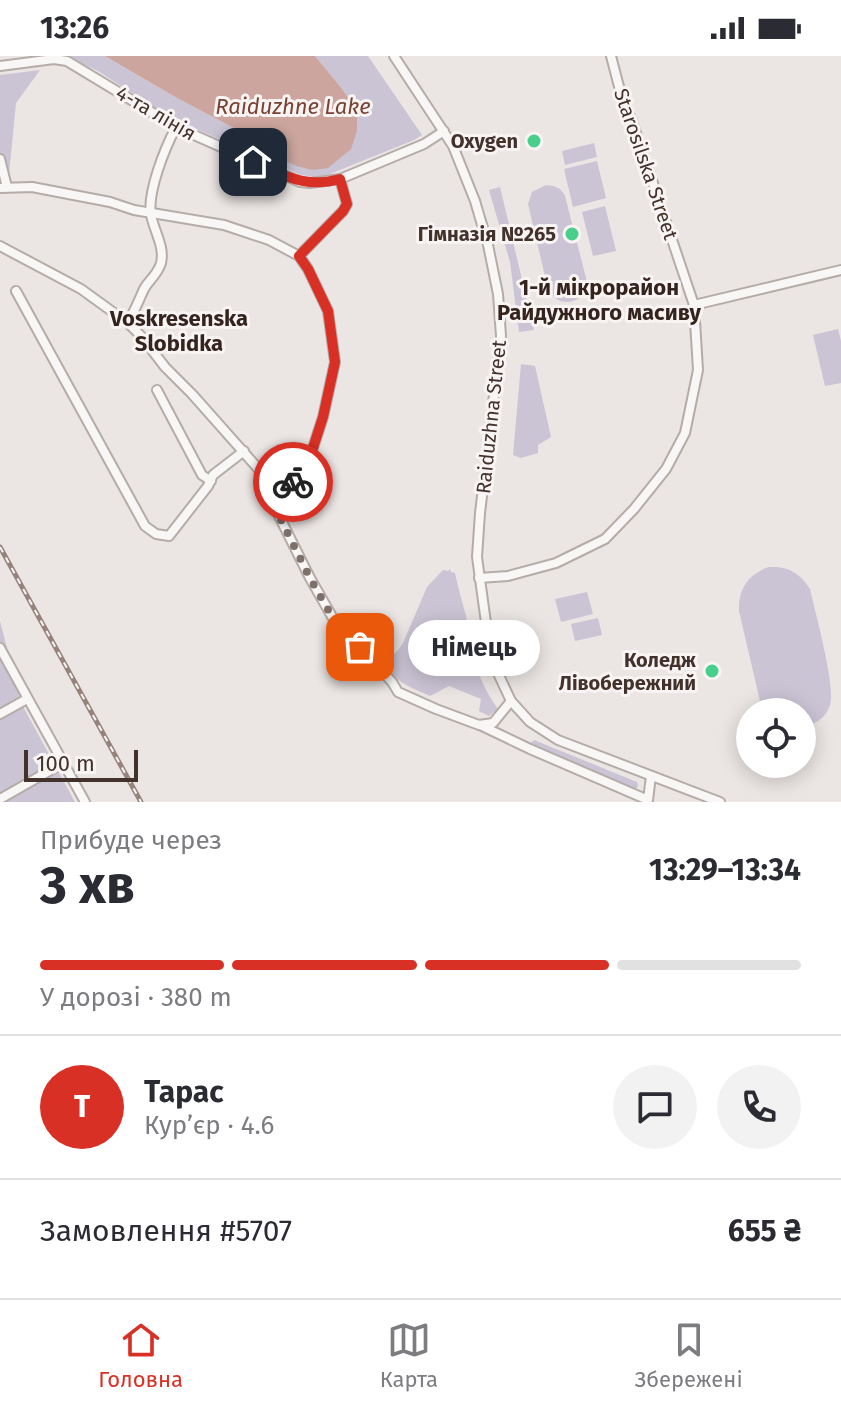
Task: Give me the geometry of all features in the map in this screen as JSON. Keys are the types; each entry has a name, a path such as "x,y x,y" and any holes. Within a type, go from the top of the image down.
{"street":[{"name":"Raiduzhna Street","path":"394,56 453,146 475,201 498,294 501,336 477,557 496,669 511,701"},
{"name":"Starosilska Street","path":"479,578 508,576 556,563 605,539 666,469 685,433 698,370 694,305 622,98 611,56"},
{"name":"4-та лінія","path":"0,66 54,59 67,61 176,127 300,182 340,179 424,144 444,131"},
{"path":"128,323 146,285 161,264 160,242 150,200 176,127"},
{"path":"0,159 4,187 32,187 151,213 224,225 269,240 299,256 328,311 335,362 312,451 277,512"},
{"path":"299,256 347,204 340,179"},
{"path":"0,246 81,289 128,323 244,451 263,474 277,512 334,620 379,667 398,692 648,800 651,776"},
{"path":"694,305 841,270"},
{"path":"16,291 145,526 156,534 169,536 213,475 244,451"},
{"path":"157,390 202,475 211,481"},
{"path":"263,474 296,476"},
{"path":"0,648 85,802"},
{"path":"0,714 27,699"},
{"path":"479,725 493,723 511,701 530,722 558,740 720,802"},
{"path":"0,799 63,763"}],"shaded area":[{"path":"65,56 105,56 247,135 296,166 357,111 315,56 368,56 422,135 330,174 315,177 301,175 169,117 98,71"},
{"path":"40,70 16,103 8,184 0,185 0,75"},
{"path":"594,143 597,157 565,165 562,151"},
{"path":"597,161 606,198 573,207 564,169"},
{"path":"546,185 558,188 565,196 586,278 585,293 570,302 560,301 548,289 528,204 532,192"},
{"path":"500,187 534,330 519,332 510,262 489,190"},
{"path":"605,206 616,251 593,256 582,212"},
{"path":"838,329 841,383 825,386 813,335"},
{"path":"521,364 535,366 551,437 538,445 538,453 521,458 513,455"},
{"path":"769,567 782,568 793,572 810,589 831,696 826,714 816,722 816,698 759,698 739,611 743,589 755,574"},
{"path":"450,569 455,573 479,675 498,709 489,716 479,711 481,699 449,686 430,696 398,679 384,664 403,643 427,587 443,570"},
{"path":"587,592 593,614 561,622 555,599"},
{"path":"598,618 602,635 575,641 571,624"},
{"path":"0,621 21,703 75,802 0,802"},
{"path":"534,740 637,782 637,788 531,743"}],"water":[{"name":"Raiduzhne Lake","path":"105,56 315,56 357,111 357,131 351,149 328,168 313,170 296,166 247,135"}],"railway":[{"path":"0,547 141,802"}],"way so far":[{"path":"293,482 277,512 334,620 360,647"}],"place":[{"name":"Oxygen","path":"534,141"},
{"name":"Гімназія №265","path":"572,234"},
{"name":"Німець","path":"360,647"},
{"name":"Коледж Лівобережний","path":"712,671"}],"district":[{"name":"1-й мікрорайон Райдужного масиву","path":"599,300"},
{"name":"Voskresenska Slobidka","path":"179,330"}],"route":[{"path":"253,162 300,182 340,179 347,198 343,211 299,256 328,311 335,362 312,451 293,482"}]}
